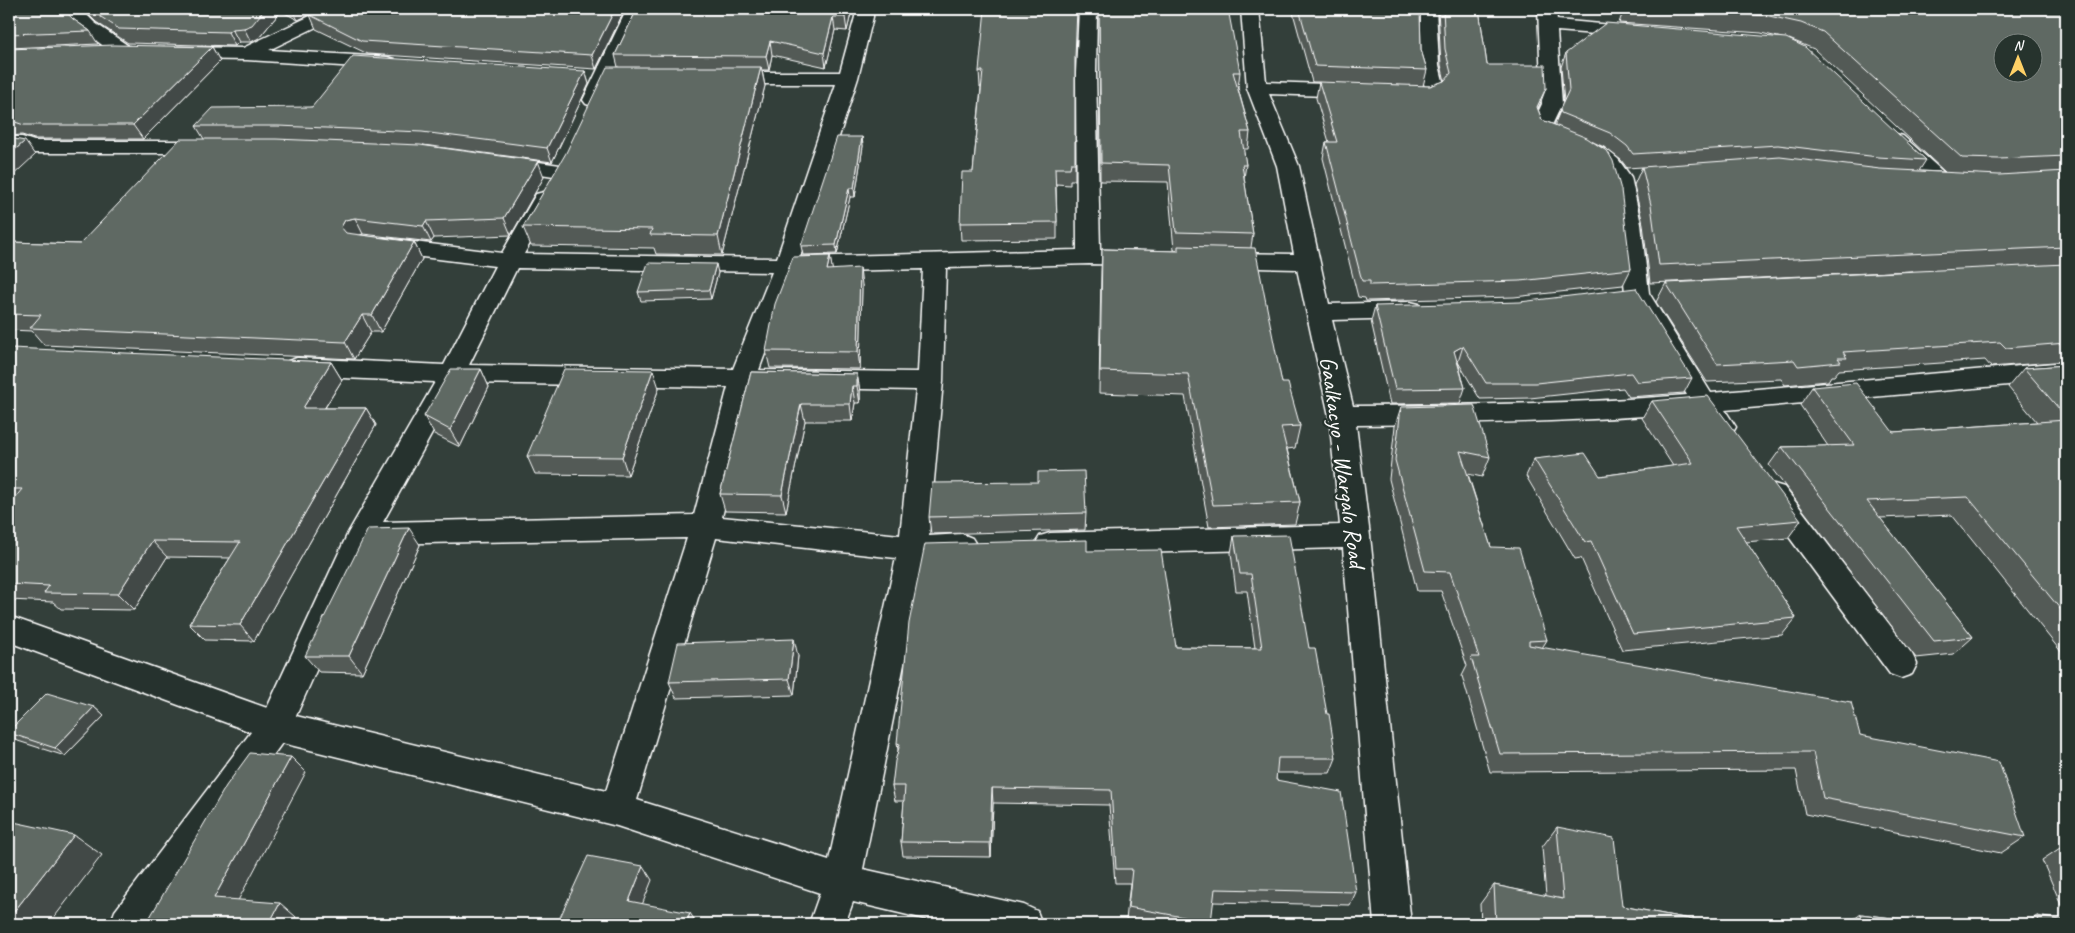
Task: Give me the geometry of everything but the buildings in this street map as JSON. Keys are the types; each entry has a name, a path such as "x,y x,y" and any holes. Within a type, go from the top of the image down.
{"street":[{"path":"71,9 89,27 123,52"},
{"path":"246,54 338,9"},
{"path":"584,120 636,9"},
{"path":"617,810 705,526 743,377 786,265 848,78 864,17 864,9"},
{"path":"1088,9 1086,72 1089,257"},
{"name":"Gaalkacyo - Wargalo Road","path":"1250,9 1257,88 1288,166 1307,262 1342,416 1356,536 1393,924"},
{"path":"1257,88 1426,94 1435,89 1429,65 1428,9"},
{"path":"1648,33 1548,17 1552,104 1543,124 1545,131 1600,154 1629,176 1630,224 1637,293 1704,402 1734,442"},
{"path":"94,52 142,52"},
{"path":"161,52 246,54 406,64"},
{"path":"712,78 848,78"},
{"path":"1885,130 1952,184 1915,182"},
{"path":"9,143 22,143 30,147 226,147"},
{"path":"128,924 275,726 362,533 452,374 509,261 560,172 572,146"},
{"path":"484,161 560,172"},
{"path":"363,243 509,261 786,265 1089,257 1158,259"},
{"path":"827,924 842,882 913,548 930,381 935,260"},
{"path":"1198,260 1307,262"},
{"path":"1611,296 1667,292"},
{"path":"1319,312 1436,309"},
{"path":"274,366 452,374 930,381"},
{"path":"1342,416 1619,410 2066,372"},
{"path":"1758,473 1900,664"},
{"path":"362,533 705,526 913,548 992,546"},
{"path":"1021,545 1356,536"},
{"path":"9,629 275,726 617,810 842,882 1024,924"}]}
